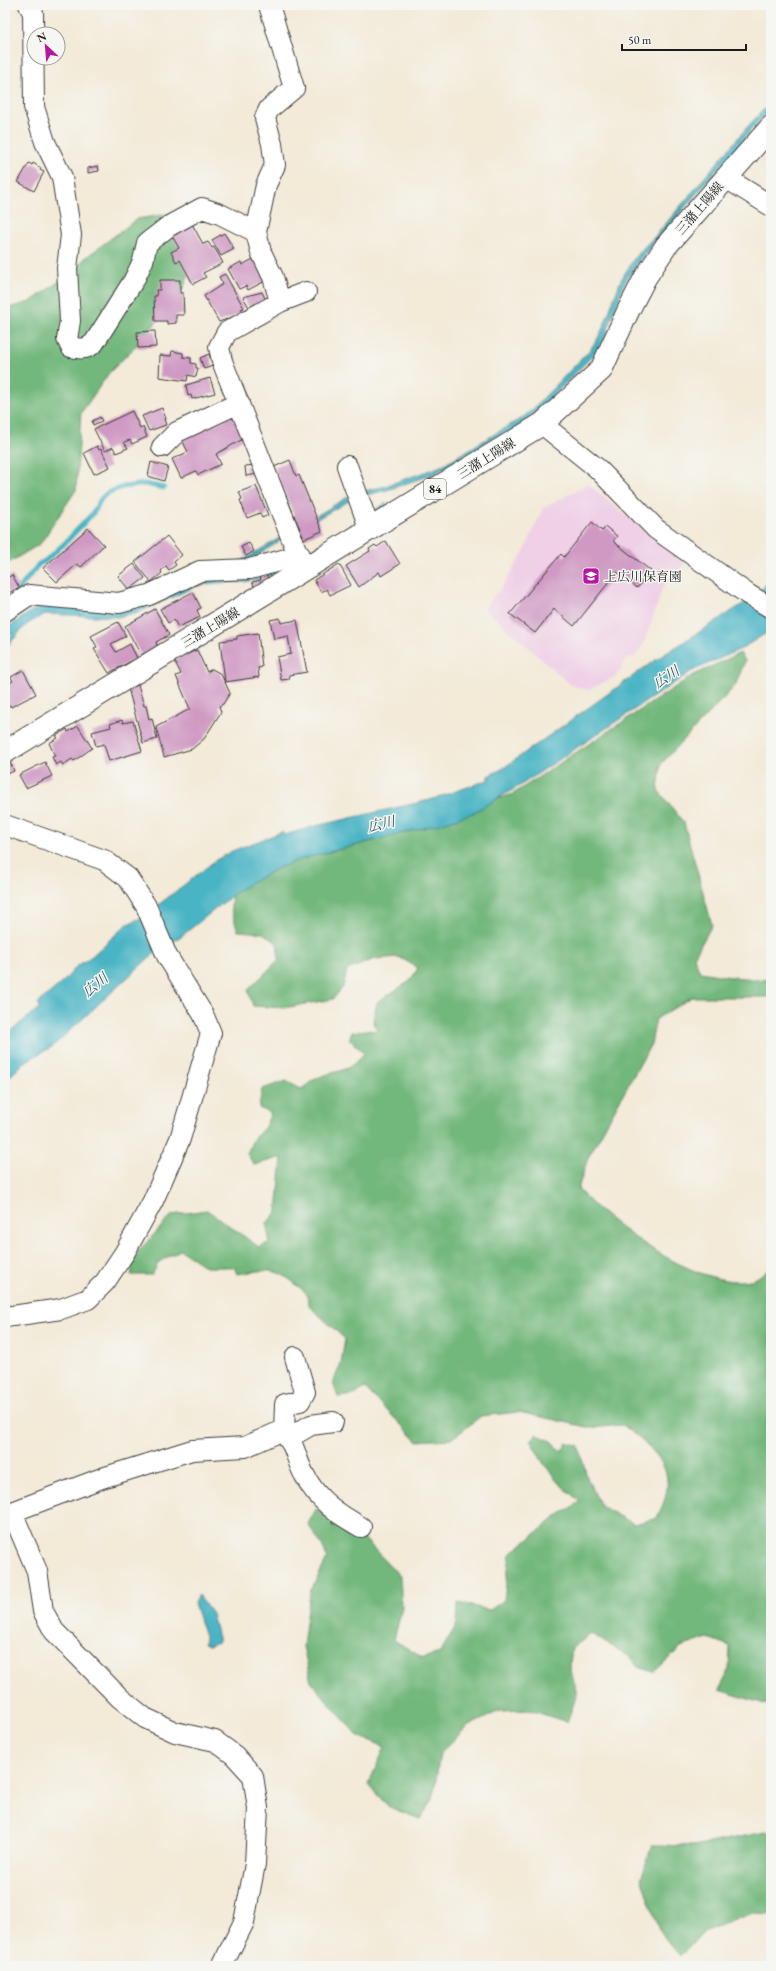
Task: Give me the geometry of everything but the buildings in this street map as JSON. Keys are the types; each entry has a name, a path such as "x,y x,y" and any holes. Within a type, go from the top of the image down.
{"main road":[{"name":"三潴上陽線","path":"5,752 302,563 363,511 542,424 601,370 629,309 666,246 771,127"}],"street":[{"path":"29,5 33,13 34,107 45,142 62,177 71,234 68,268 70,321 67,339 71,347 80,349 89,348 94,343 134,280 143,261 148,243 169,226 202,208 220,214 256,232"},
{"path":"270,5 294,88 269,109 265,118 272,144 275,165 266,185 256,232 261,252 273,277 280,302"},
{"path":"726,178 771,206"},
{"path":"5,611 29,595 119,603 149,595 200,571 302,563 238,403 222,361 219,347 227,332 280,302 306,292"},
{"path":"162,448 177,432 238,403"},
{"path":"542,424 598,469 656,529 749,595 771,608"},
{"path":"347,466 363,511"},
{"path":"5,825 104,860 128,878 146,906 167,956 203,1014 211,1033 180,1140 153,1201 125,1252 105,1282 88,1299 61,1308 5,1316"},
{"path":"295,1357 305,1392 300,1401 285,1404 287,1435 304,1475 318,1497 337,1513 361,1527"},
{"path":"287,1435 310,1425 333,1422"},
{"path":"222,1966 244,1922 255,1864 258,1808 254,1776 234,1755 215,1741 175,1732 145,1718 120,1698 54,1631 43,1611 37,1571 9,1515 102,1478 192,1450 245,1447 281,1431 287,1435"}],"shaded area":[{"name":"上広川保育園","path":"588,484 685,564 663,587 644,643 635,657 627,658 617,676 588,690 571,685 484,608 501,588 525,550 543,508"}],"green space":[{"path":"168,214 182,227 192,265 184,287 143,339 109,373 81,413 76,490 40,544 5,565 5,309 30,302 68,275 85,258 137,219"},
{"path":"740,653 745,661 735,686 661,764 658,790 684,823 712,925 694,957 700,972 731,977 771,980 771,997 692,997 656,1019 651,1044 588,1158 578,1189 592,1204 634,1237 685,1267 710,1276 734,1281 754,1279 771,1266 771,1706 719,1690 729,1671 730,1646 708,1638 681,1647 654,1672 640,1668 627,1655 591,1634 572,1648 570,1665 577,1695 567,1722 530,1710 499,1711 467,1727 440,1753 433,1799 420,1819 389,1807 368,1785 385,1747 357,1735 311,1682 303,1646 310,1592 327,1559 324,1549 308,1524 316,1509 357,1531 400,1576 402,1608 394,1640 423,1658 440,1653 457,1624 458,1603 490,1610 504,1600 510,1554 559,1515 580,1502 560,1484 544,1464 530,1440 536,1434 551,1441 561,1451 567,1443 578,1445 588,1480 601,1506 634,1524 657,1518 664,1503 667,1483 666,1472 655,1454 648,1446 623,1425 591,1428 519,1412 481,1416 452,1439 417,1441 365,1388 354,1395 338,1397 333,1383 341,1363 345,1339 308,1305 307,1294 289,1279 275,1272 259,1271 237,1274 234,1267 206,1267 180,1250 159,1262 152,1275 131,1275 135,1255 172,1215 207,1210 259,1247 270,1242 266,1224 277,1212 282,1157 254,1165 247,1154 253,1139 265,1127 271,1113 259,1108 262,1089 286,1081 301,1089 317,1078 348,1068 364,1053 349,1039 352,1032 366,1030 378,1031 373,1022 377,1002 410,981 418,968 399,957 375,959 347,970 343,987 333,999 284,1008 253,1006 248,990 279,959 277,943 263,933 238,931 231,909 232,884 393,823 446,816 513,794 692,676"},
{"path":"771,1831 771,1914 753,1913 703,1932 680,1956 660,1932 641,1878 652,1845 693,1846"}],"water":[{"path":"771,102 771,109 758,122 638,262 625,282 604,340 596,352 531,418 513,430 436,473 387,490 354,498 287,536 251,560 286,565 386,503 388,507 283,573 245,582 214,583 197,586 144,610 118,617 45,614 26,625 5,649 5,645 14,632 5,637 5,629 32,611 46,606 117,610 243,560 346,498 359,492 382,487 439,467 522,418 532,410 588,352 597,340 603,328 621,280 635,257 657,234 749,125"},
{"name":"広川","path":"771,578 771,630 741,649 692,671 521,785 473,813 443,823 302,859 274,870 239,890 184,934 150,957 52,1047 26,1061 5,1081 5,1036 39,1008 38,1003 65,980 76,967 92,956 126,925 144,916 216,860 232,851 282,832 285,835 311,827 430,800 488,780 488,776 502,769 657,659 746,602 764,587"},
{"path":"198,1595 212,1614 219,1642 209,1645 204,1643 205,1637 194,1603"}],"waterway":[{"path":"15,594 39,564 45,561 65,543 93,513 101,499 107,493 123,487 145,484 164,488"}],"place":[{"name":"上広川保育園","path":"591,576"}]}
